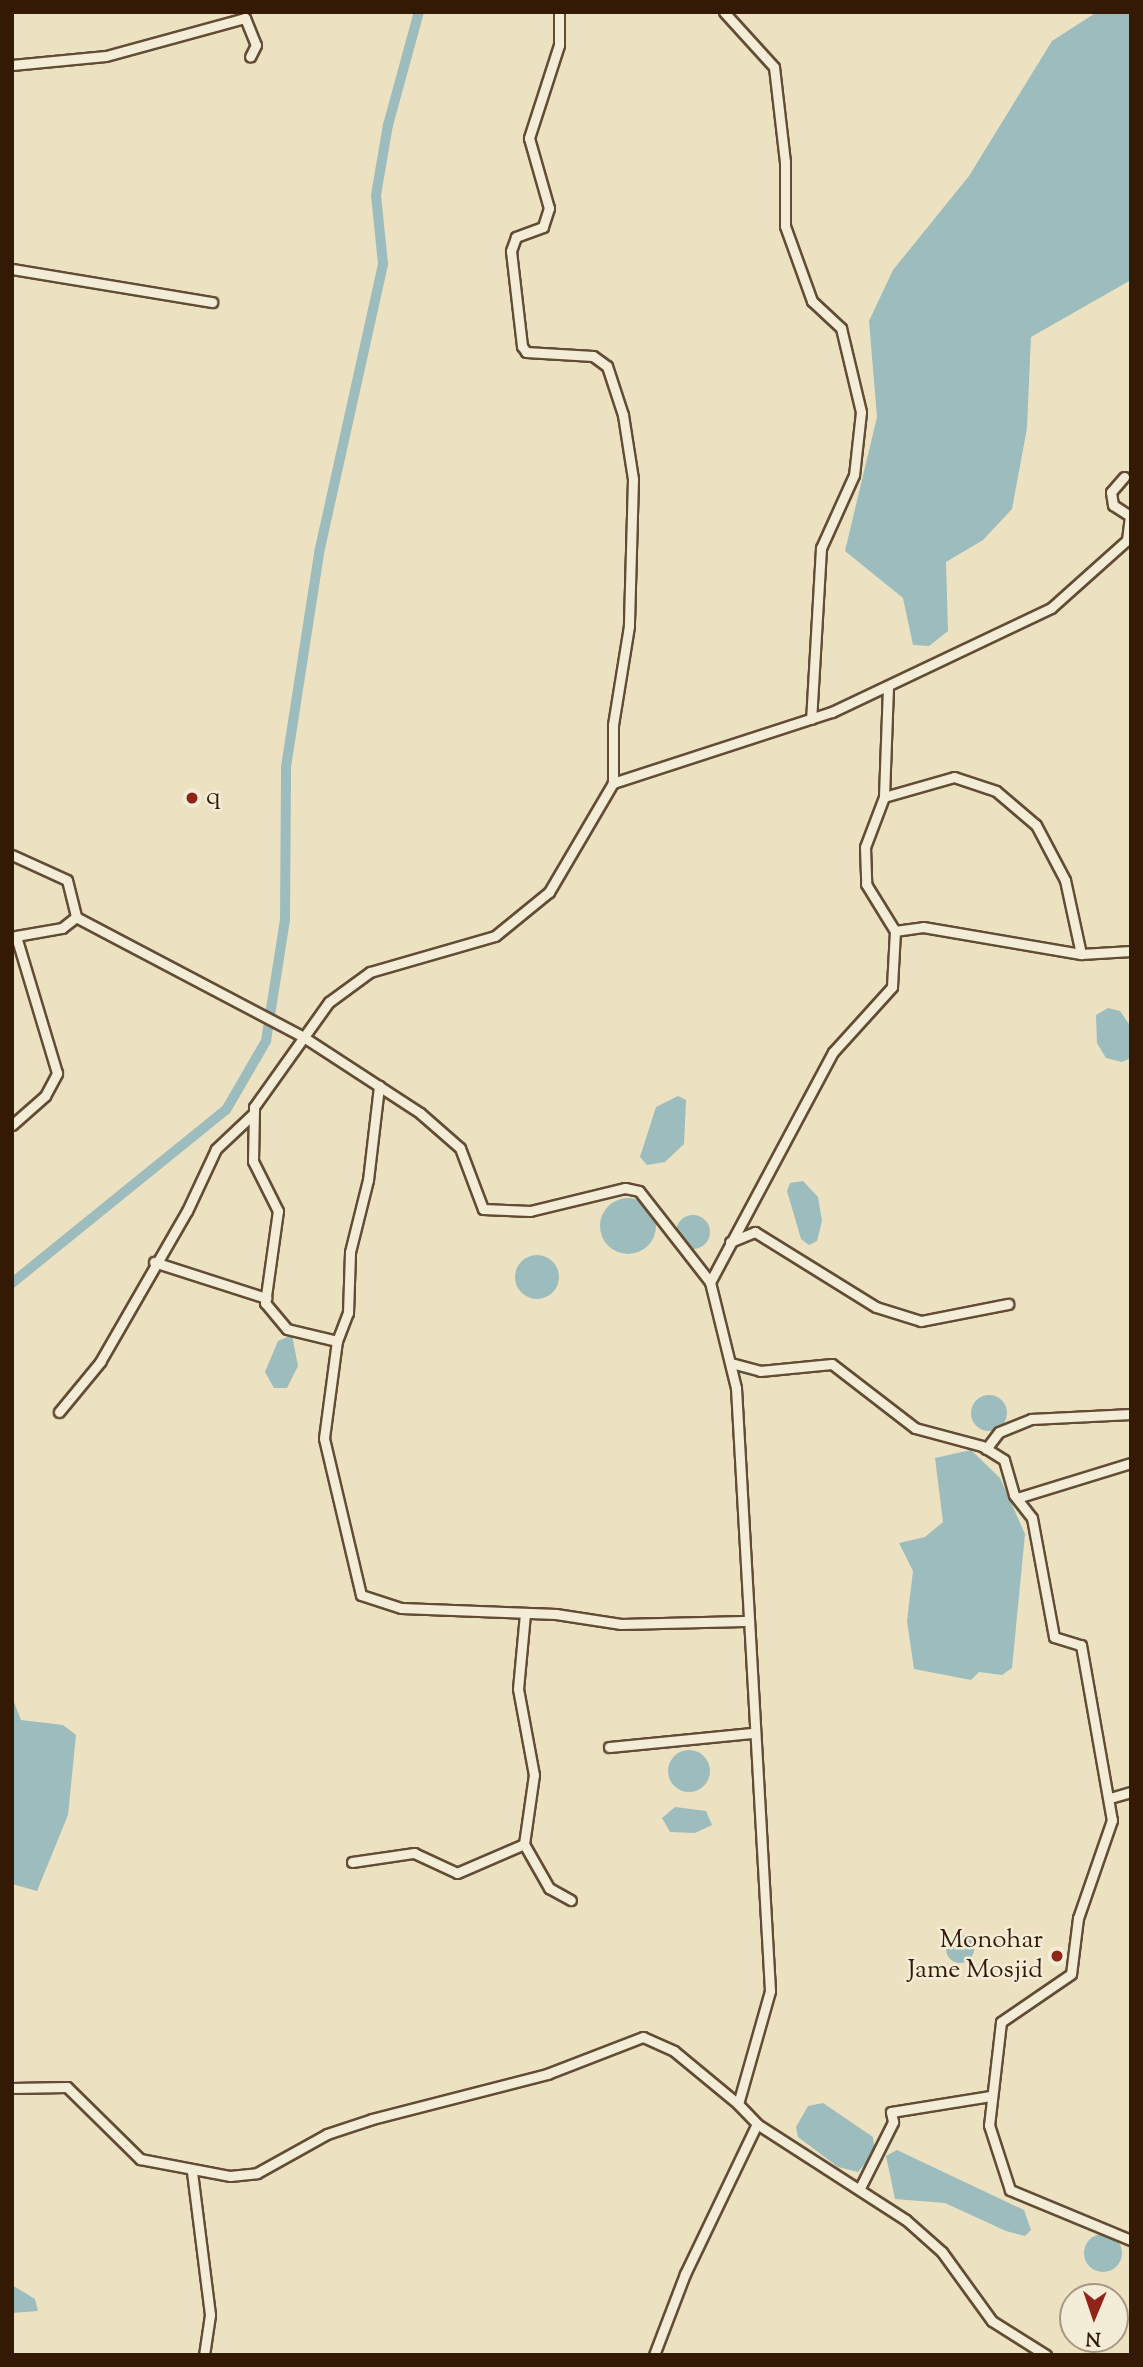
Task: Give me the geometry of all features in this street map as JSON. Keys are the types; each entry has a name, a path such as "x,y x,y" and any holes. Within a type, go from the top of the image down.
{"street":[{"path":"59,1412 100,1362 154,1262 187,1211 216,1149 253,1114 302,1036 329,1002 370,972 495,936 549,891 613,783 613,724 629,625 633,479 625,425 607,366 593,356 526,352 522,346 511,251 516,237 543,227 549,208 528,138 559,45 559,12"},
{"path":"724,12 774,67 785,162 785,226 812,301 841,328 861,412 853,475 821,548 811,719"},
{"path":"12,65 106,56 245,18 256,45 250,57"},
{"path":"12,269 212,302"},
{"path":"613,783 672,759 811,719 888,687 1051,608 1127,540 1130,516 1113,505 1111,492 1124,477"},
{"path":"710,1282 833,1052 892,987 895,931 866,884 865,848 884,797 888,687"},
{"path":"884,797 954,777 996,791 1036,825 1065,880 1081,954"},
{"path":"12,855 66,880 76,917 302,1036 455,1140 483,1209 530,1211 609,1191 639,1191 710,1282 731,1363 744,1621 770,1990 738,2104"},
{"path":"12,1125 45,1096 57,1073 16,936 62,928 76,917"},
{"path":"895,931 923,927 1081,954 1131,951"},
{"path":"379,1086 368,1180 350,1252 348,1313 337,1341 324,1438 361,1595 401,1608 525,1614 621,1624 744,1621"},
{"path":"253,1114 253,1161 278,1211 266,1298 273,1319 287,1329 337,1341"},
{"path":"730,1242 755,1233 876,1307 921,1321 1007,1304"},
{"path":"154,1262 266,1298"},
{"path":"731,1363 760,1371 832,1364 915,1428 986,1449 1004,1460 1017,1498 1032,1518 1054,1637 1081,1645 1112,1820 1078,1918 1071,1974 1002,2022 990,2096 989,2125 1010,2190 1131,2240"},
{"path":"986,1449 999,1432 1031,1419 1131,1414"},
{"path":"1017,1498 1131,1463"},
{"path":"525,1614 518,1689 534,1774 524,1844 549,1888 571,1900"},
{"path":"609,1747 752,1733"},
{"path":"1110,1798 1131,1792"},
{"path":"352,1862 414,1853 457,1873 524,1844"},
{"path":"12,2088 67,2087 140,2159 192,2172 257,2173 327,2134 547,2074 643,2036 674,2050 738,2104 757,2124 861,2186 942,2252 992,2321 1046,2355"},
{"path":"861,2186 893,2122 891,2112 990,2096"},
{"path":"654,2355 685,2274 757,2124"},
{"path":"192,2172 210,2315 204,2355"}],"water":[{"path":"1097,12 1131,12 1131,280 1031,337 1027,428 1012,509 983,540 946,562 948,631 929,646 913,645 903,598 845,551 877,417 869,321 893,270 969,176 1052,41"},
{"path":"1108,1008 1120,1011 1131,1027 1131,1058 1122,1062 1106,1058 1097,1043 1096,1015"},
{"path":"678,1096 686,1100 684,1144 665,1162 647,1165 640,1157 656,1107"},
{"path":"803,1181 818,1197 822,1221 817,1241 809,1245 801,1239 787,1191 790,1183"},
{"path":"628,1198 639,1200 648,1206 654,1215 654,1237 648,1246 639,1252 628,1254 617,1252 608,1246 602,1237 600,1226 602,1215 608,1206 617,1200"},
{"path":"693,1215 705,1220 710,1232 705,1244 693,1249 681,1244 676,1232 681,1220"},
{"path":"537,1255 552,1262 559,1277 552,1292 537,1299 522,1292 515,1277 522,1262"},
{"path":"292,1335 298,1366 287,1388 274,1388 265,1372 278,1341"},
{"path":"989,1395 1001,1401 1007,1413 1001,1425 989,1431 977,1425 971,1413 977,1401"},
{"path":"971,1450 1000,1478 1025,1534 1012,1668 1002,1675 979,1672 971,1680 914,1669 907,1621 913,1571 899,1543 925,1537 943,1522 935,1458"},
{"path":"12,1697 21,1720 63,1725 76,1735 68,1815 37,1891 12,1884"},
{"path":"689,1750 704,1756 710,1771 704,1786 689,1792 674,1786 668,1771 674,1756"},
{"path":"675,1807 706,1811 712,1825 695,1833 670,1832 662,1818"},
{"path":"960,1935 970,1939 974,1949 970,1959 960,1963 950,1959 946,1949 950,1939"},
{"path":"823,2103 873,2137 875,2152 858,2172 838,2167 798,2137 796,2127 808,2106"},
{"path":"897,2150 1024,2210 1031,2230 1025,2236 1006,2231 945,2203 895,2199 886,2156"},
{"path":"1103,2234 1116,2240 1122,2253 1116,2266 1103,2272 1090,2266 1084,2253 1090,2240"},
{"path":"12,2285 35,2299 38,2311 12,2313"}],"waterway":[{"path":"12,1283 226,1110 266,1041 285,919 286,767 319,553 383,264 376,195 388,125 419,12"}],"place":[{"name":"q","path":"192,798"},
{"name":"Monohar Jame Mosjid","path":"1057,1956"}]}
